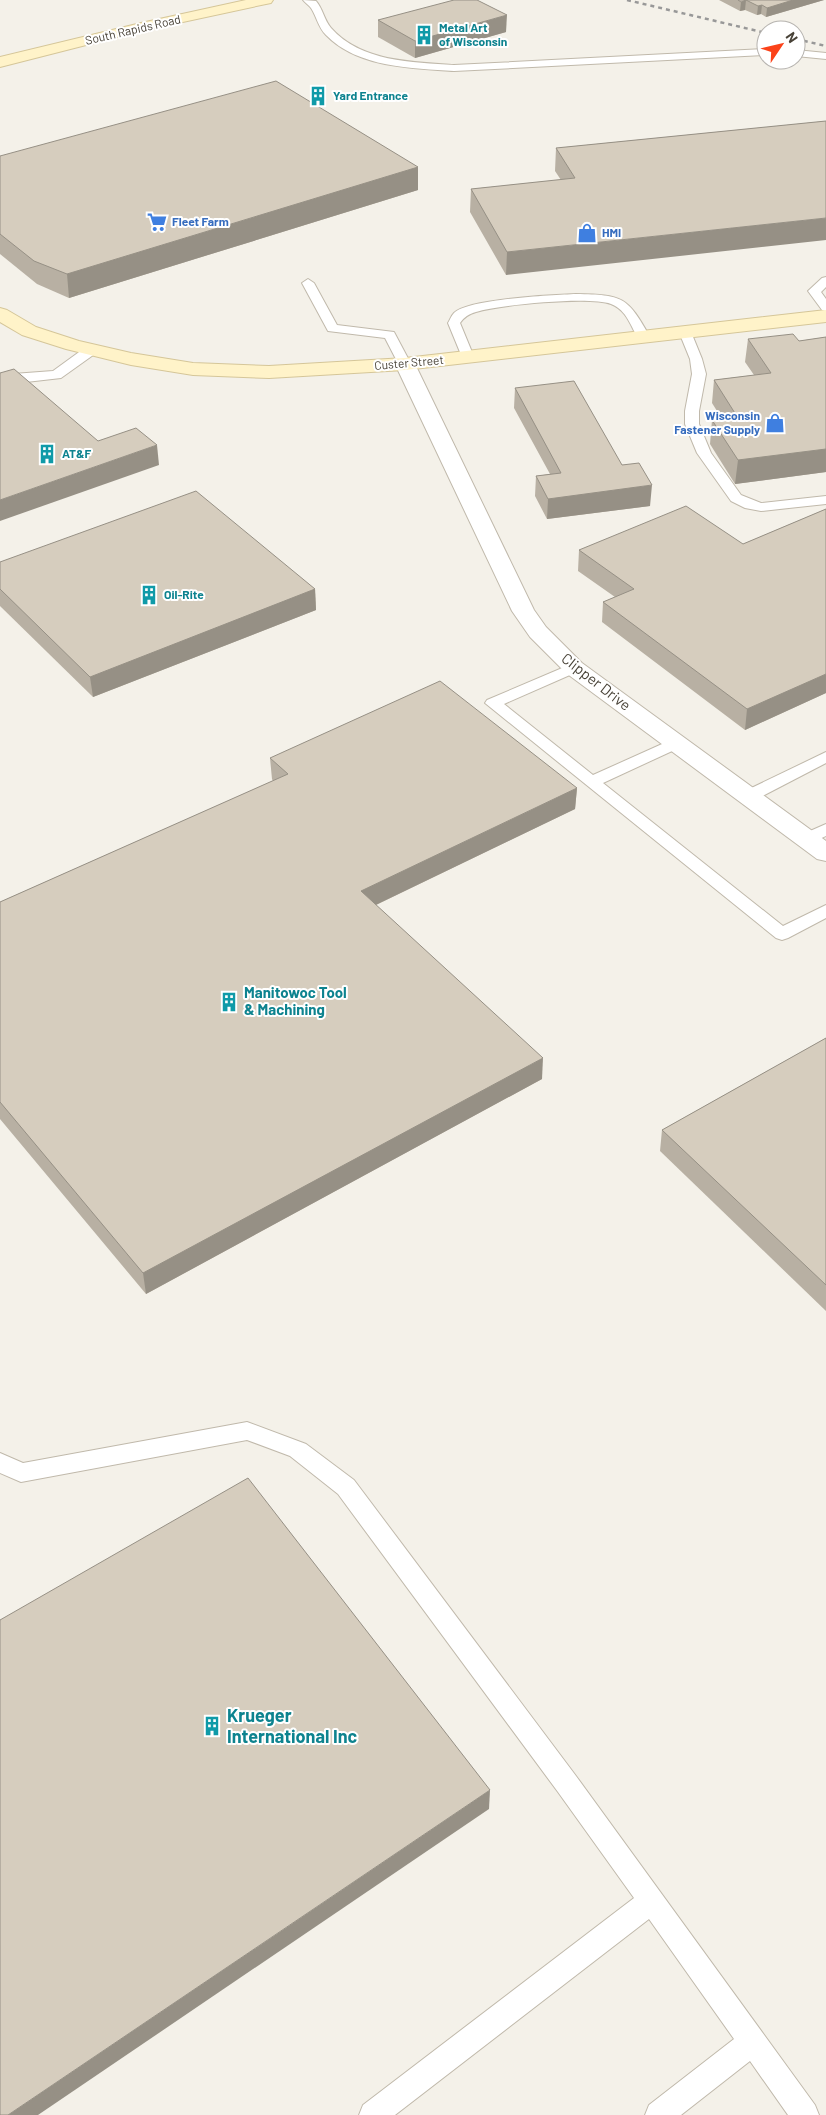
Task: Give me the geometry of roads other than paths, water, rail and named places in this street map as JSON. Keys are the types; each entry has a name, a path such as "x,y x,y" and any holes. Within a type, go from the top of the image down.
{"street":[{"name":"South Rapids Road","path":"0,62 142,27 266,0"},
{"name":"Custer Street","path":"0,314 29,331 91,350 131,359 193,368 269,372 405,364 826,316"},
{"name":"Clipper Drive","path":"405,364 523,611 538,632 574,668 749,796 817,834 826,853"}],"lane":[{"path":"308,0 317,7 323,25 344,46 372,57 418,65 454,68 756,53"},
{"path":"806,54 826,56"},
{"path":"826,281 814,291 826,307"},
{"path":"308,283 332,328 349,332 372,330 390,335 405,364"},
{"path":"468,357 454,323 459,315 472,309 580,296 600,297 624,306 644,337"},
{"path":"685,332 700,374 692,411 692,424 704,453 736,498 750,505 761,507 826,500"},
{"path":"0,381 13,378 56,375 91,350"},
{"path":"574,668 493,703 782,934 826,911"},
{"path":"592,782 677,743"},
{"path":"749,796 826,757"},
{"path":"0,1462 21,1473 247,1431 298,1450 346,1487 555,1768 805,2115"},
{"path":"373,2115 651,1901"},
{"path":"659,2115 752,2042"}],"railway":[{"path":"627,0 756,31"},
{"path":"806,41 826,46"}],"place":[{"name":"Metal Art of Wisconsin","path":"424,35"},
{"name":"Yard Entrance","path":"318,96"},
{"name":"Fleet Farm","path":"157,222"},
{"name":"HMI","path":"587,233"},
{"name":"Wisconsin Fastener Supply","path":"775,423"},
{"name":"AT&F","path":"47,454"},
{"name":"Oil-Rite","path":"149,595"},
{"name":"Manitowoc Tool & Machining","path":"229,1002"},
{"name":"Krueger International Inc","path":"212,1726"}]}
